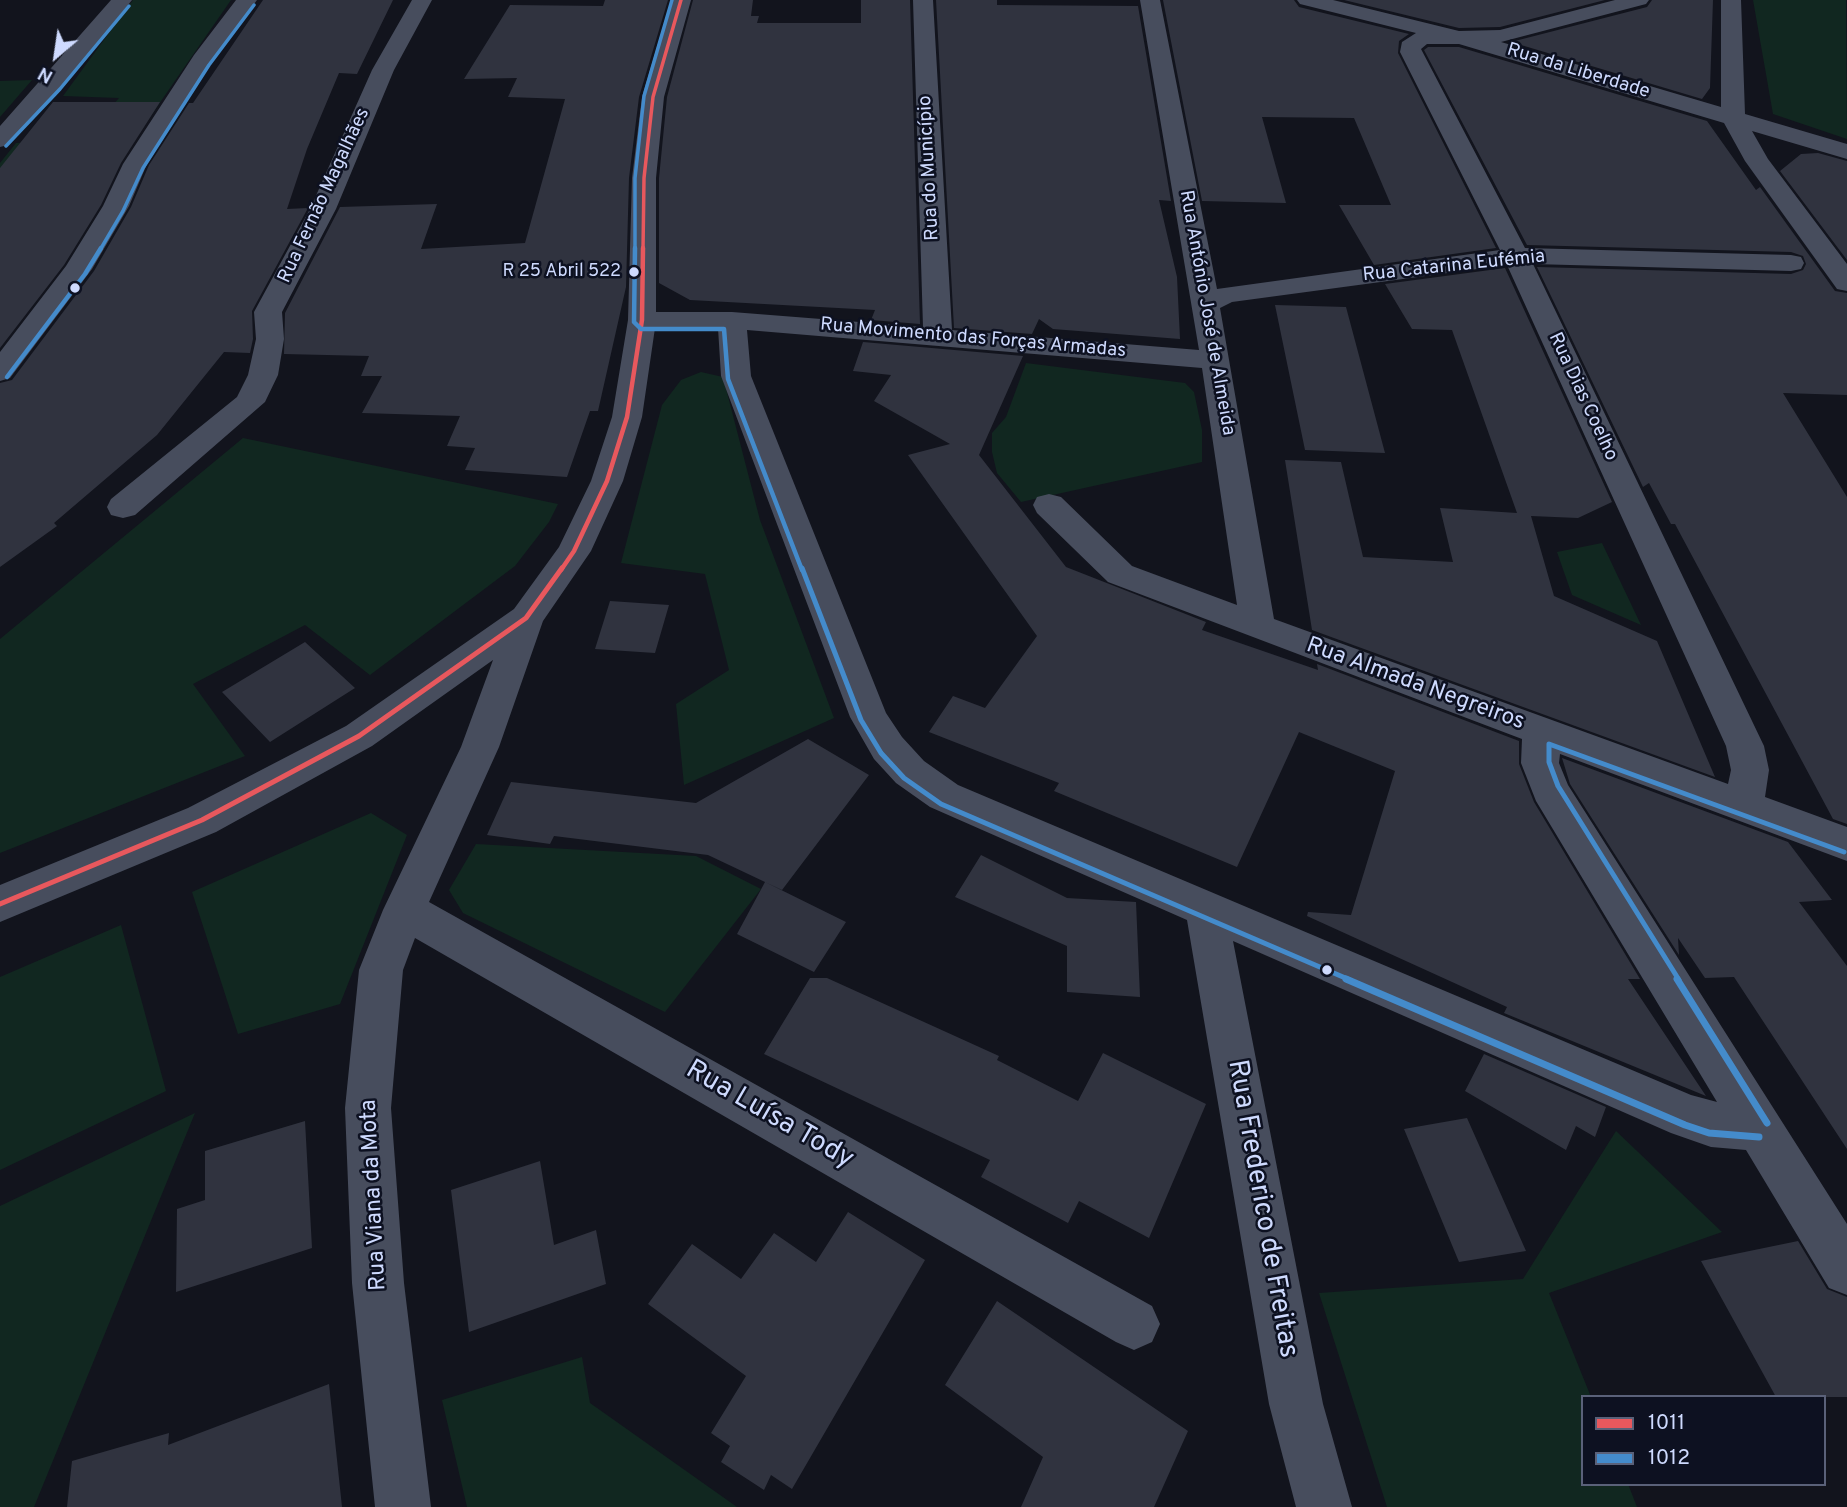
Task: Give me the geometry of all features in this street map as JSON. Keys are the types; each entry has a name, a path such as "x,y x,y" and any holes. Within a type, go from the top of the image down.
{"street":[{"path":"0,140 53,83 122,0"},
{"path":"0,372 78,269 116,206 135,164 202,60 247,0"},
{"name":"Rua Fernão Magalhães","path":"123,507 250,402 263,375 270,339 268,312 323,209 383,70 422,0"},
{"path":"0,904 202,820 359,736 526,618 575,551 607,481 627,417 642,320 643,178 653,97 681,0"},
{"name":"Rua do Município","path":"923,0 938,335"},
{"name":"Rua António José de Almeida","path":"1150,0 1205,304 1258,627"},
{"name":"Rua da Liberdade","path":"1307,0 1463,38 1847,152"},
{"path":"1463,38 1500,36 1639,0"},
{"path":"1731,0 1733,118 1757,161 1847,283"},
{"name":"Rua Dias Coelho","path":"1463,38 1420,38 1410,47 1411,52 1517,256 1745,746 1750,770 1744,806"},
{"name":"Rua Catarina Eufémia","path":"1205,304 1226,295 1517,256 1791,263"},
{"name":"Rua Movimento das Forças Armadas","path":"642,320 732,320 1214,360"},
{"path":"732,320 736,376 869,717 888,748 911,772 944,796 1688,1117 1710,1124 1760,1128"},
{"name":"Rua Almada Negreiros","path":"1049,505 1121,574 1847,844"},
{"name":"Rua Viana da Mota","path":"404,1507 378,1283 368,1108 381,970 404,910 480,747 526,618"},
{"path":"1541,732 1540,763 1550,790 1847,1270"},
{"name":"Rua Frederico de Freitas","path":"1206,909 1296,1404 1324,1507"},
{"name":"Rua Luísa Tody","path":"404,910 1134,1324"}],"green space":[{"path":"133,0 231,0 100,189 0,196 0,163 16,143 83,139 119,98 63,96"},
{"path":"1753,0 1846,0 1847,139 1773,114"},
{"path":"32,80 0,117 0,81"},
{"path":"1026,363 1185,383 1194,392 1202,430 1202,462 1021,502 997,473 992,452 992,433 1006,417"},
{"path":"701,372 723,377 760,520 834,718 684,785 676,704 729,670 705,574 621,563 662,405 681,380"},
{"path":"243,438 558,504 549,522 515,566 370,675 305,625 193,684 245,756 0,853 0,639"},
{"path":"1602,543 1641,625 1572,595 1557,552"},
{"path":"371,813 407,835 340,1004 238,1034 192,892"},
{"path":"476,844 696,856 761,889 665,1012 463,913 449,890"},
{"path":"121,925 166,1091 0,1170 0,977"},
{"path":"195,1113 34,1507 0,1507 0,1206"},
{"path":"1616,1131 1722,1232 1549,1293 1590,1395 1581,1395 1581,1486 1629,1486 1637,1507 1387,1507 1319,1293 1523,1279"},
{"path":"582,1357 590,1403 737,1507 467,1507 442,1400"}],"building":[{"path":"263,0 393,0 357,74 339,73 307,149 287,209 308,208 252,311 253,339 250,353 224,352 157,435 54,523 57,526 0,567 0,383 12,380 94,271 131,207 149,165 189,103 193,103"},
{"path":"605,0 668,0 639,97 629,178 626,287 598,411 590,411 567,477 465,470 475,448 447,446 460,416 362,413 382,376 361,376 369,356 284,354 285,313 340,207 437,204 421,249 525,243 565,99 508,97 517,78 464,79 510,5 603,6"},
{"path":"693,0 753,0 751,16 759,16 757,23 861,23 861,0 910,0 920,324 871,320 875,310 690,300 659,283 659,178 667,97"},
{"path":"936,0 997,0 997,5 1138,6 1171,201 1159,200 1177,277 1180,339 1053,329 1039,319 1032,334 954,328"},
{"path":"1163,0 1294,0 1299,7 1409,34 1399,41 1398,53 1496,248 1374,265 1339,205 1391,205 1354,118 1262,117 1286,203 1202,201"},
{"path":"1344,0 1605,0 1500,27 1459,28"},
{"path":"1652,0 1713,0 1710,88 1702,99 1511,42 1647,7"},
{"path":"1428,47 1459,47 1707,121 1756,190 1760,187 1835,291 1847,293 1847,395 1783,393 1847,497 1847,824 1833,819 1675,524 1671,524 1649,483 1643,487 1537,267 1791,274 1803,270 1806,264 1803,256 1791,252 1527,245 1424,50"},
{"path":"53,102 160,102 121,163 101,205 64,265 0,348 0,168"},
{"path":"1818,153 1847,161 1847,260 1780,171 1801,154"},
{"path":"1505,268 1612,502 1578,518 1531,516 1554,596 1657,641 1715,777 1312,630 1285,460 1341,462 1363,557 1453,562 1440,508 1517,513 1452,330 1412,329 1385,284"},
{"path":"1275,305 1346,307 1385,453 1305,450"},
{"path":"863,342 1023,356 979,455 1066,567 1206,622 1202,630 1318,670 1317,664 1519,741 1519,764 1534,802 1640,979 1628,979 1706,1096 1504,1013 1507,1007 1307,916 1308,912 1351,915 1395,771 1299,732 1237,867 1054,791 1059,783 929,732 953,696 985,708 1037,636 908,455 950,444 874,401 891,375 853,371"},
{"path":"610,601 669,605 655,653 595,649"},
{"path":"305,642 355,688 270,742 222,692"},
{"path":"808,739 869,775 782,890 708,855 554,836 550,844 487,835 511,782 696,803"},
{"path":"1562,758 1788,842 1832,900 1799,902 1847,966 1847,1149 1734,977 1705,978 1678,938 1679,955 1570,784"},
{"path":"981,855 1067,898 1136,902 1140,997 1067,992 1067,946 955,897"},
{"path":"765,882 846,922 814,972 737,934"},
{"path":"810,978 827,978 999,1056 997,1060 1078,1101 1103,1053 1206,1104 1149,1238 1079,1201 1068,1223 981,1177 990,1160 764,1054"},
{"path":"1484,1054 1606,1107 1595,1137 1576,1126 1566,1150 1465,1091"},
{"path":"1467,1118 1526,1251 1459,1262 1404,1129"},
{"path":"305,1121 312,1248 176,1292 177,1209 205,1200 205,1151"},
{"path":"540,1161 554,1245 596,1230 606,1284 469,1332 451,1190"},
{"path":"848,1212 925,1260 792,1489 771,1475 764,1490 721,1462 730,1446 711,1433 746,1376 648,1304 692,1244 741,1279 774,1233 816,1262"},
{"path":"1798,1241 1827,1289 1847,1297 1847,1397 1775,1395 1701,1261"},
{"path":"997,1301 1188,1431 1154,1507 1021,1507 1043,1457 945,1385"},
{"path":"329,1384 342,1507 67,1507 72,1461 169,1433 168,1445"}],"transit line":[{"name":"1012","path":"672,0 644,96 635,178 634,322 641,329 724,329 728,379 861,720 881,753 904,778 941,804 1685,1125 1709,1133 1759,1137"},
{"name":"1011","path":"0,904 202,820 359,736 526,618 574,551 607,481 627,417 642,320 644,178 653,97 681,0"},
{"name":"1012","path":"7,377 85,274 123,211 143,168 209,65 254,5"},
{"name":"1012","path":"6,146 60,89 129,6"},
{"name":"1012","path":"1767,1123 1558,786 1549,762 1549,744 1844,852"}],"place":[{"name":"R 25 Abril 522","path":"634,272"}]}
